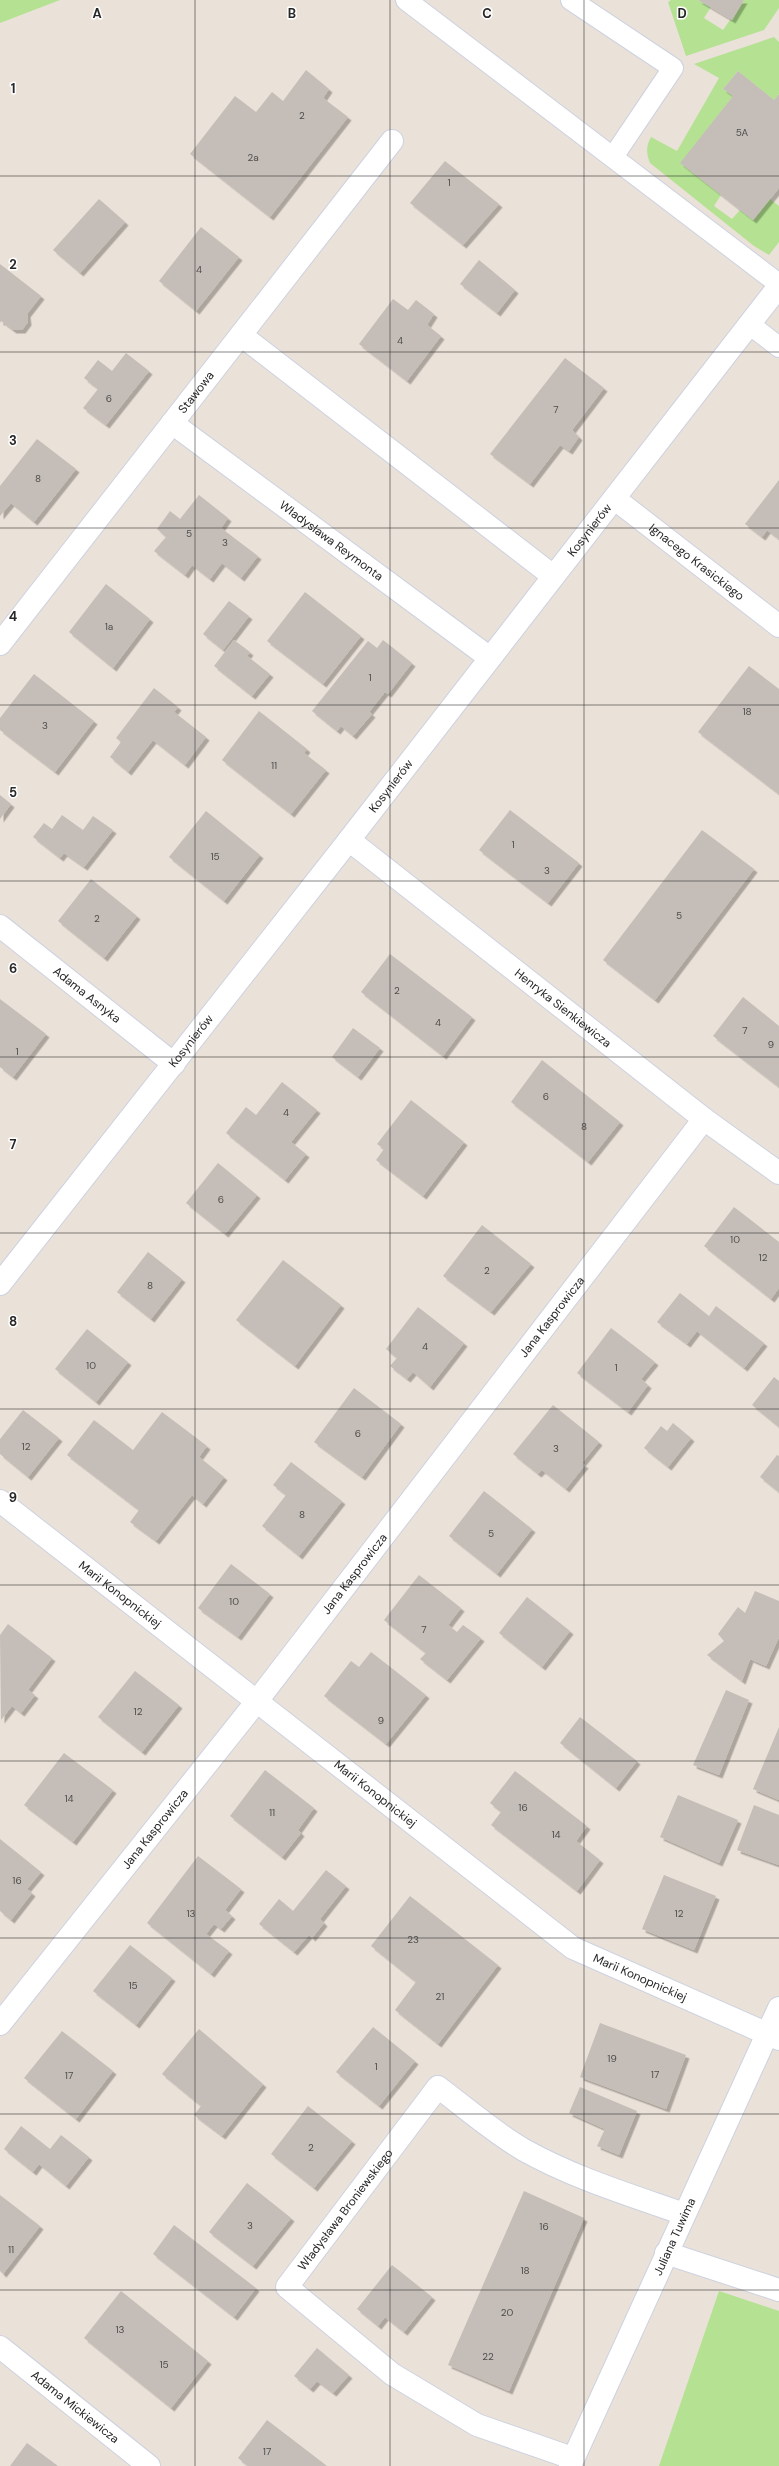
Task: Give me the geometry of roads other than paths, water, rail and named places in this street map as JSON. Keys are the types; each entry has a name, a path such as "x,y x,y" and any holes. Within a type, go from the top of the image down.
{"street":[{"name":"Stawowa","path":"0,644 392,140"},
{"name":"Kosynierów","path":"0,1284 349,840 553,576 615,499 779,285"},
{"path":"241,334 553,576"},
{"name":"Władysława Reymonta","path":"172,423 490,658"},
{"name":"Ignacego Krasickiego","path":"615,499 779,626"},
{"name":"Henryka Sienkiewicza","path":"349,840 704,1119 779,1174"},
{"name":"Adama Asnyka","path":"0,926 174,1064"},
{"name":"Jana Kasprowicza","path":"0,2024 257,1701 704,1119"},
{"name":"Marii Konopnickiej","path":"0,1501 573,1948 773,2038"},
{"name":"Juliana Tuwima","path":"571,2462 684,2214 773,2038 779,2008"},
{"name":"Władysława Broniewskiego","path":"571,2462 477,2425 392,2374 287,2287 438,2087 500,2134 524,2150 576,2176 684,2214"},
{"path":"666,2253 779,2290"},
{"name":"Adama Mickiewicza","path":"0,2347 143,2464"}],"lane":[{"path":"406,0 779,285"},
{"path":"571,0 673,68 613,157"},
{"path":"749,324 779,347"}]}
